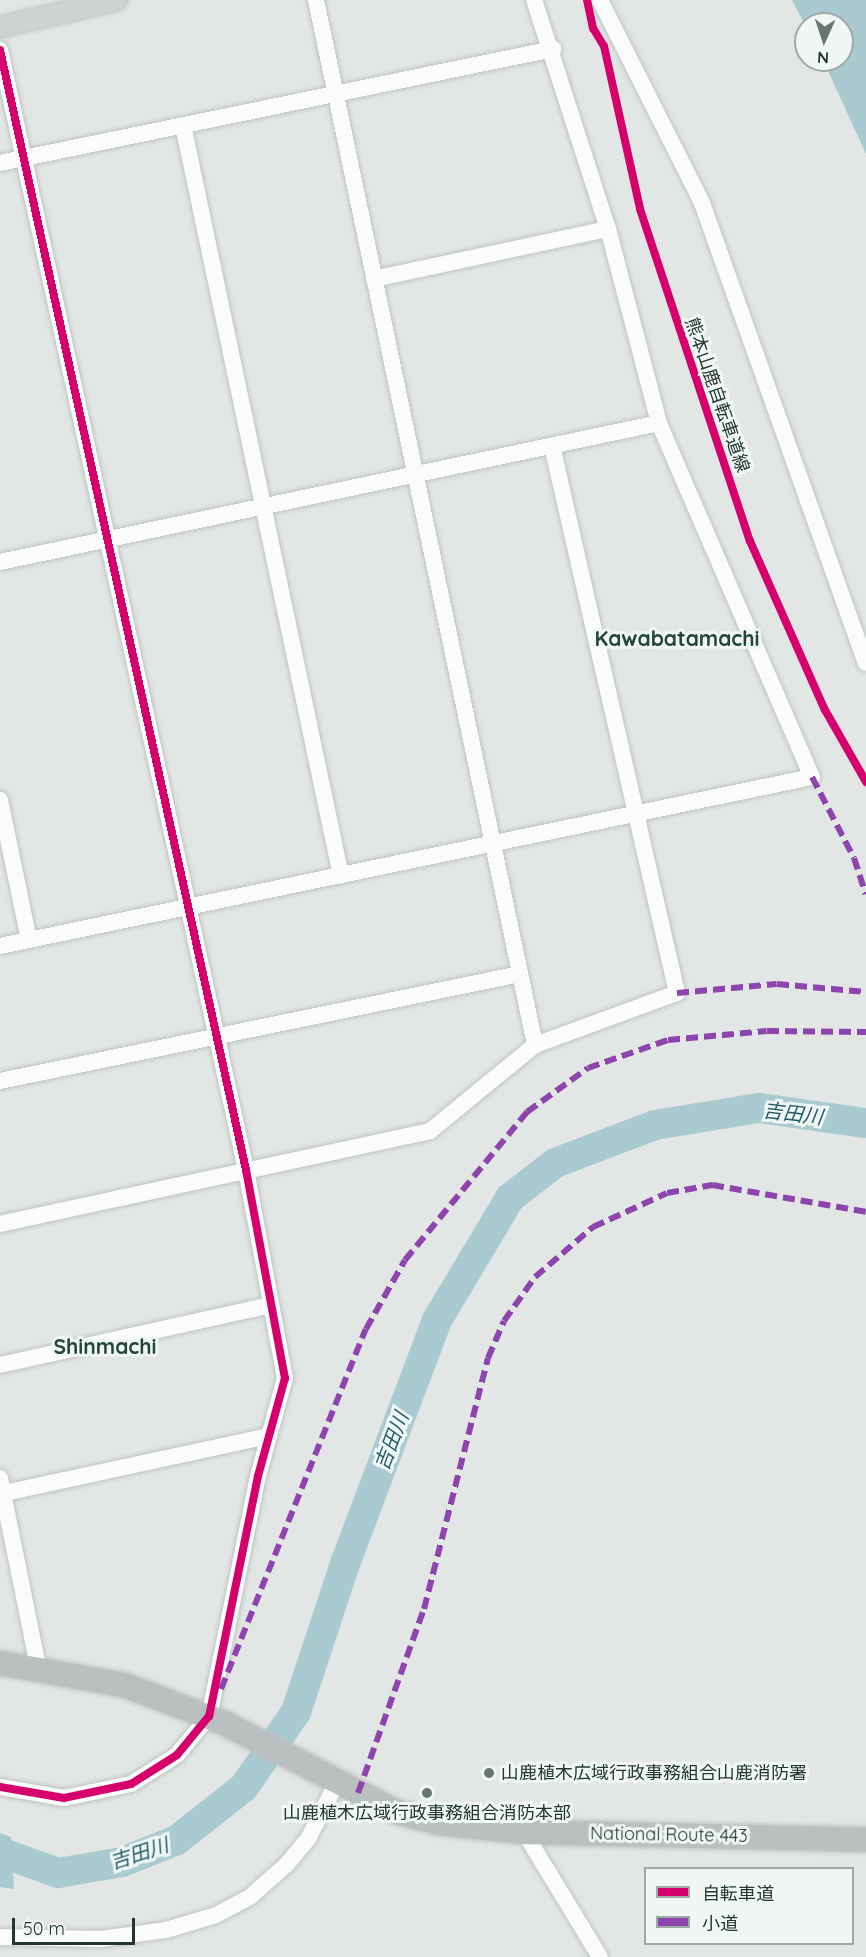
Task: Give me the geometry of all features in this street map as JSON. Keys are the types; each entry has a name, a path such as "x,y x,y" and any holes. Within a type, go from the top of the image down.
{"highway":[{"name":"National Route 443","path":"0,1663 38,1667 124,1685 216,1719 397,1812 439,1823 524,1832 866,1840"}],"main road":[{"path":"0,27 117,0"}],"street":[{"path":"316,0 535,1045"},
{"path":"0,946 812,777 659,423 608,229 553,49 534,0"},
{"path":"600,0 702,203 866,663"},
{"path":"0,163 553,49"},
{"path":"0,50 246,1170 285,1378 232,1592 216,1719 177,1755 130,1784 64,1798 0,1787"},
{"path":"183,126 341,876"},
{"path":"374,279 608,229"},
{"path":"0,562 659,423"},
{"path":"0,1224 430,1131 535,1045 677,993 633,815 552,446"},
{"path":"0,800 29,940"},
{"path":"0,1081 520,974"},
{"path":"0,1365 271,1305"},
{"path":"38,1667 1,1489 270,1436"},
{"path":"0,1937 101,1939 166,1930 216,1915 251,1896 287,1864 308,1839 337,1782"},
{"path":"524,1832 600,1957"}],"water":[{"path":"792,0 866,0 866,154 828,72 854,72 854,12 798,12"},
{"path":"0,1833 11,1837 14,1889 0,1887"}],"waterway":[{"name":"吉田川","path":"0,1852 58,1873 122,1862 177,1840 244,1787 296,1712 346,1561 437,1320 510,1198 555,1163 655,1125 759,1108 866,1123"}],"marked path":[{"path":"812,777 854,858 866,894"},
{"path":"677,993 777,984 866,992"},
{"path":"221,1689 366,1329 405,1260 527,1112 588,1068 668,1040 767,1031 866,1032"},
{"path":"358,1793 424,1609 488,1358 504,1321 535,1277 593,1227 667,1193 712,1185 866,1212"}],"cycle path":[{"name":"熊本山鹿自転車道線","path":"587,0 593,28 604,46 640,209 750,541 825,710 866,782"},
{"path":"0,50 246,1170 285,1378 258,1476 209,1716 177,1755 131,1784 64,1798 0,1787"}],"place":[{"name":"山鹿植木広域行政事務組合山鹿消防署","path":"489,1773"},
{"name":"山鹿植木広域行政事務組合消防本部","path":"427,1793"}],"district":[{"name":"Kawabatamachi","path":"677,638"},
{"name":"Shinmachi","path":"105,1346"}]}
